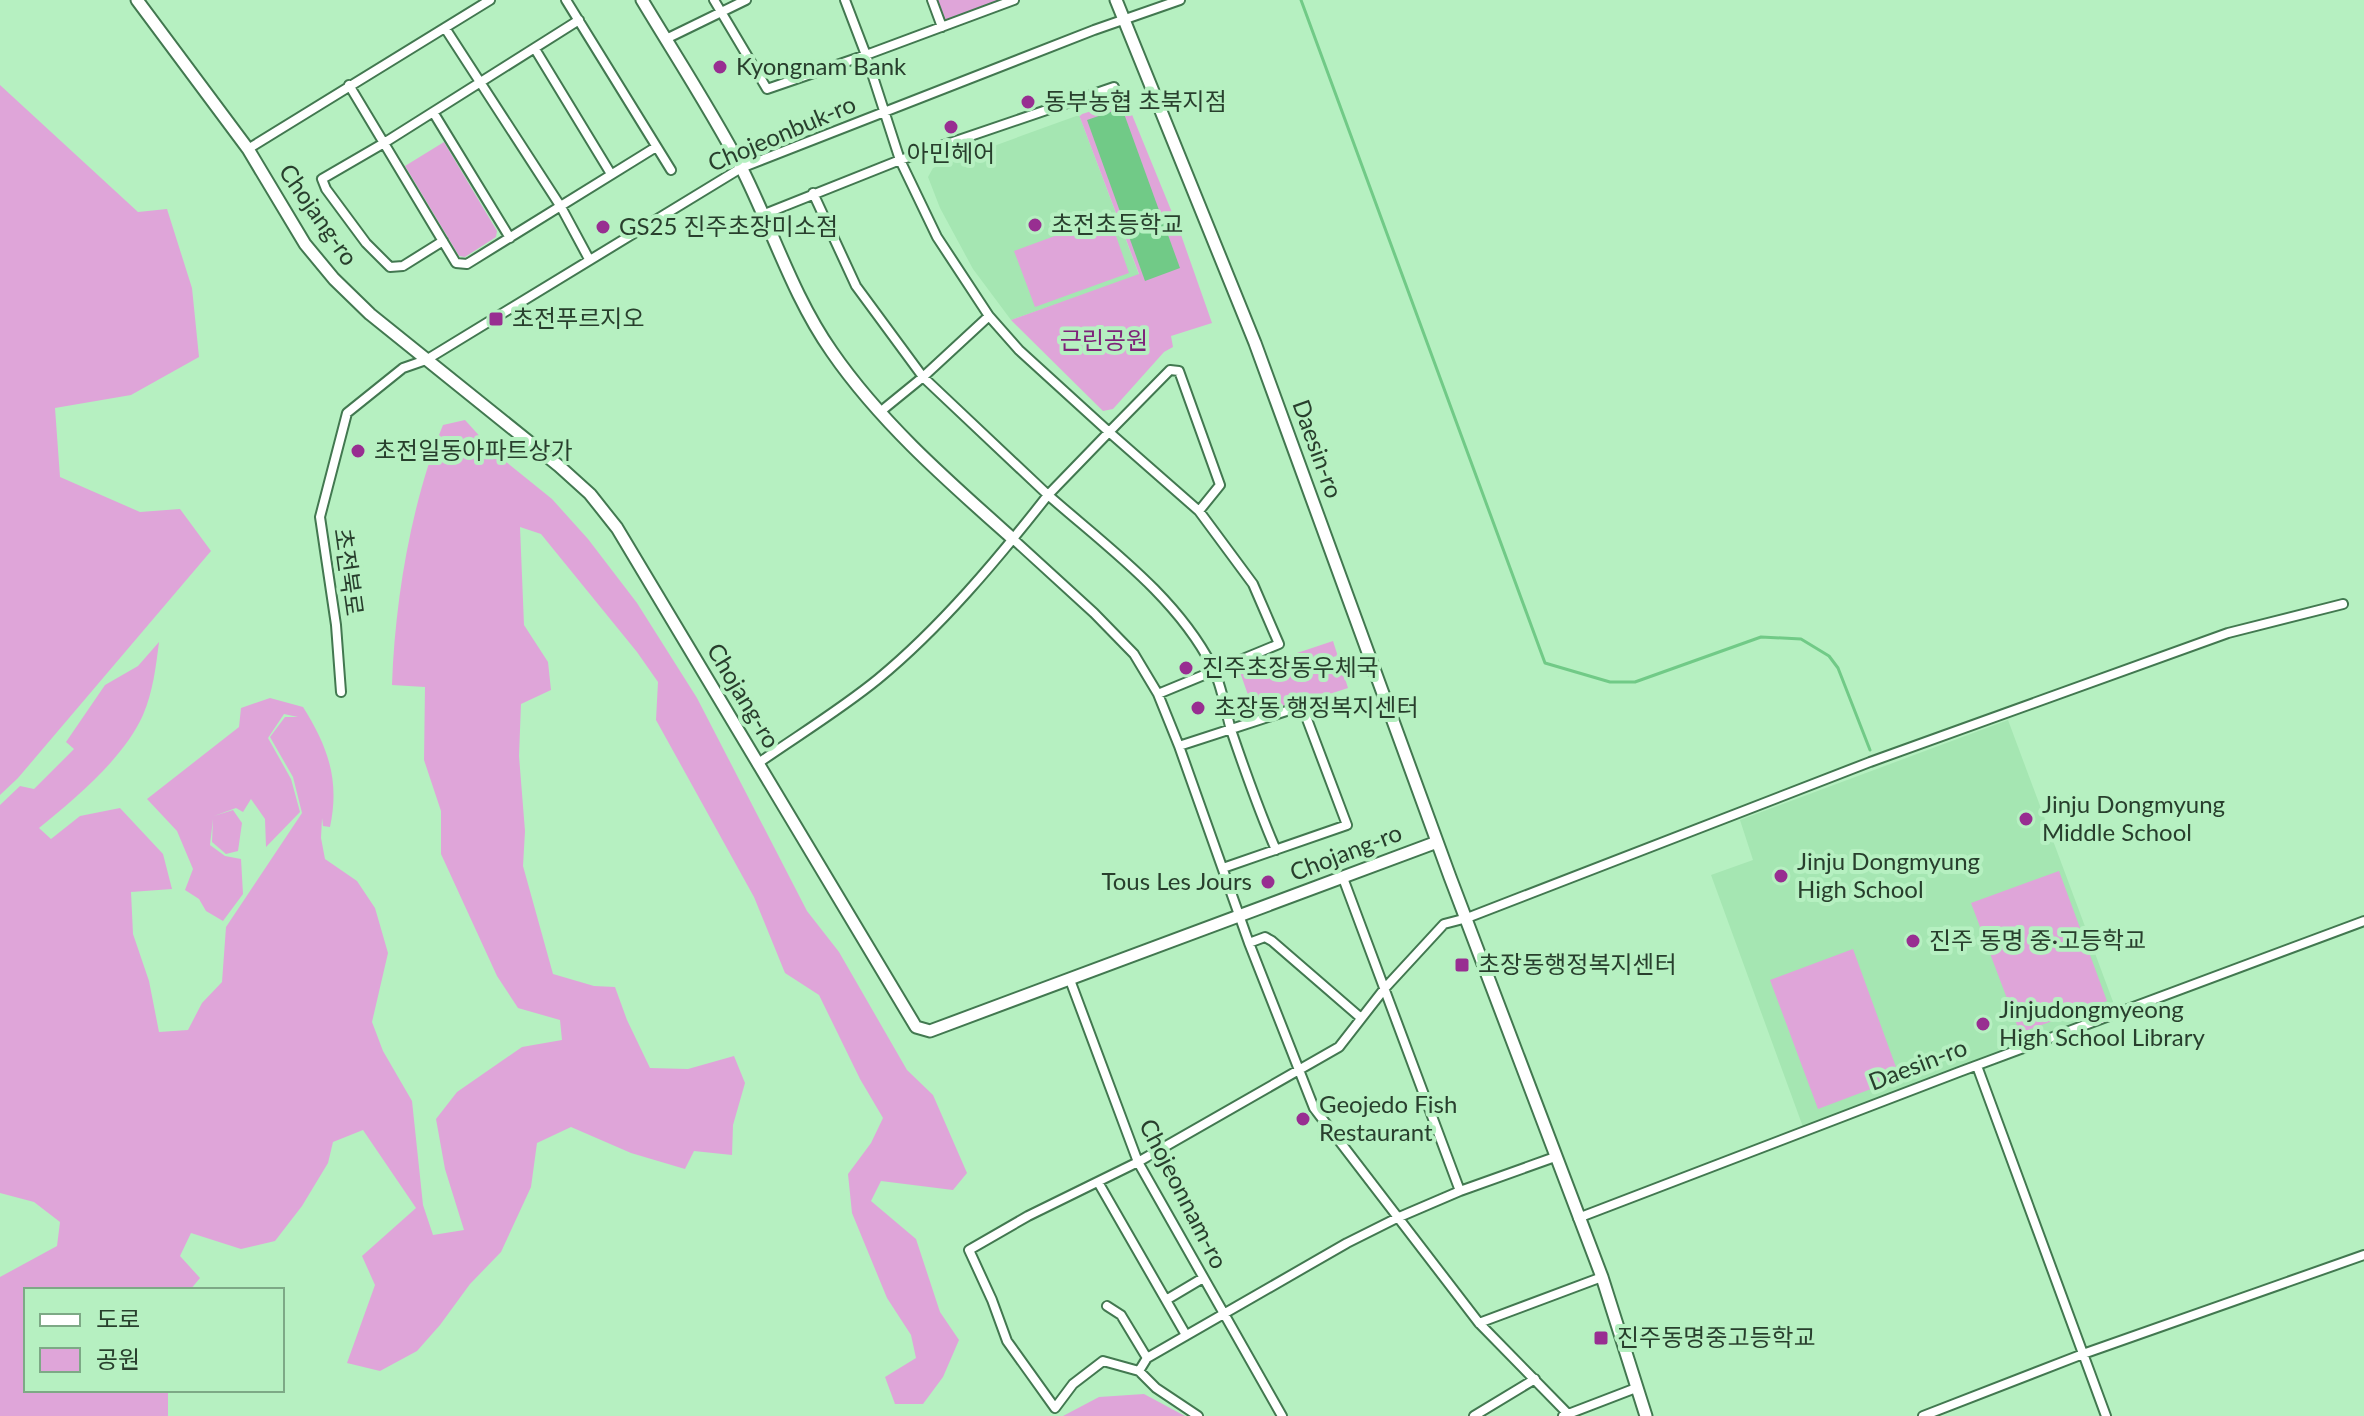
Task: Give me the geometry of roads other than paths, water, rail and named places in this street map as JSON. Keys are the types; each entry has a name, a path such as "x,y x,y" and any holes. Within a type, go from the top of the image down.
{"street":[{"name":"Chojang-ro","path":"137,0 248,149 305,244 334,279 370,314 590,494 617,528 916,1027 930,1031 1437,842"},
{"path":"248,149 490,0"},
{"path":"566,0 671,170"},
{"path":"642,0 741,168 791,280 832,352 880,412 946,479 1094,613 1134,654 1158,694 1179,746 1239,918 1314,1108 1479,1323 1567,1415 1636,1388"},
{"path":"714,0 767,89 1010,1"},
{"path":"666,39 746,0"},
{"path":"845,0 900,160 937,237 989,316 1019,350 1199,511 1253,584 1279,644 1158,694"},
{"path":"932,0 942,27"},
{"name":"Daesin-ro","path":"1116,0 1255,343 1437,842 1602,1277 1646,1416"},
{"name":"Chojeonbuk-ro","path":"426,360 741,168 1180,0"},
{"path":"443,241 403,266 390,267 366,243 322,179 579,20"},
{"path":"445,28 561,207 589,259"},
{"path":"535,49 611,174"},
{"path":"349,85 456,263 467,264 656,147"},
{"path":"762,215 900,160 1114,87"},
{"path":"433,112 510,238"},
{"path":"813,193 856,286 923,377 1144,580 1197,640 1214,670 1231,729 1276,850"},
{"path":"880,412 989,316"},
{"name":"초전북로","path":"341,692 336,625 320,517 347,413 403,368 426,360"},
{"path":"757,764 875,682 908,653 1013,539 1048,495 1170,370 1179,371 1220,485 1199,511"},
{"path":"1198,1416 1156,1388 1139,1371 1103,1361 1073,1384 1055,1408 1007,1341 969,1250 1028,1216 1138,1162 1339,1047 1385,988 1444,924 1467,918 1870,762 2228,633 2343,604"},
{"path":"1179,746 1302,706 1347,825 1223,868"},
{"path":"1343,878 1460,1191"},
{"name":"Daesin-ro","path":"1578,1218 2364,921"},
{"path":"1249,943 1265,937 1272,941 1361,1018"},
{"name":"Chojeonnam-ro","path":"1070,980 1138,1162 1282,1416"},
{"path":"1977,1066 2106,1416"},
{"path":"1139,1371 1147,1358 1347,1243 1460,1191 1555,1157"},
{"path":"1098,1182 1186,1335"},
{"path":"1923,1416 2083,1354 2364,1255"},
{"path":"1479,1323 1602,1277"},
{"path":"1166,1300 1203,1278"},
{"path":"1107,1306 1121,1315 1147,1358"},
{"path":"1474,1416 1535,1379"}],"waterway":[{"path":"1301,0 1545,663 1610,682 1635,682 1761,637 1801,639 1829,656 1838,668 1870,750"}],"place":[{"name":"Kyongnam Bank","path":"720,67"},
{"name":"동부농협 초북지점","path":"1028,102"},
{"name":"아민헤어","path":"951,127"},
{"name":"초전초등학교","path":"1035,225"},
{"name":"GS25 진주초장미소점","path":"603,227"},
{"name":"초전푸르지오","path":"496,319"},
{"name":"초전일동아파트상가","path":"358,451"},
{"name":"진주초장동우체국","path":"1186,668"},
{"name":"초장동 행정복지센터","path":"1198,708"},
{"name":"Jinju Dongmyung Middle School","path":"2026,819"},
{"name":"Jinju Dongmyung High School","path":"1781,876"},
{"name":"Tous Les Jours","path":"1268,882"},
{"name":"진주 동명 중·고등학교","path":"1913,941"},
{"name":"초장동행정복지센터","path":"1462,965"},
{"name":"Jinjudongmyeong High School Library","path":"1983,1024"},
{"name":"Geojedo Fish Restaurant","path":"1303,1119"},
{"name":"진주동명중고등학교","path":"1601,1338"}],"park label":[{"name":"근린공원","path":"1104,341"}]}
